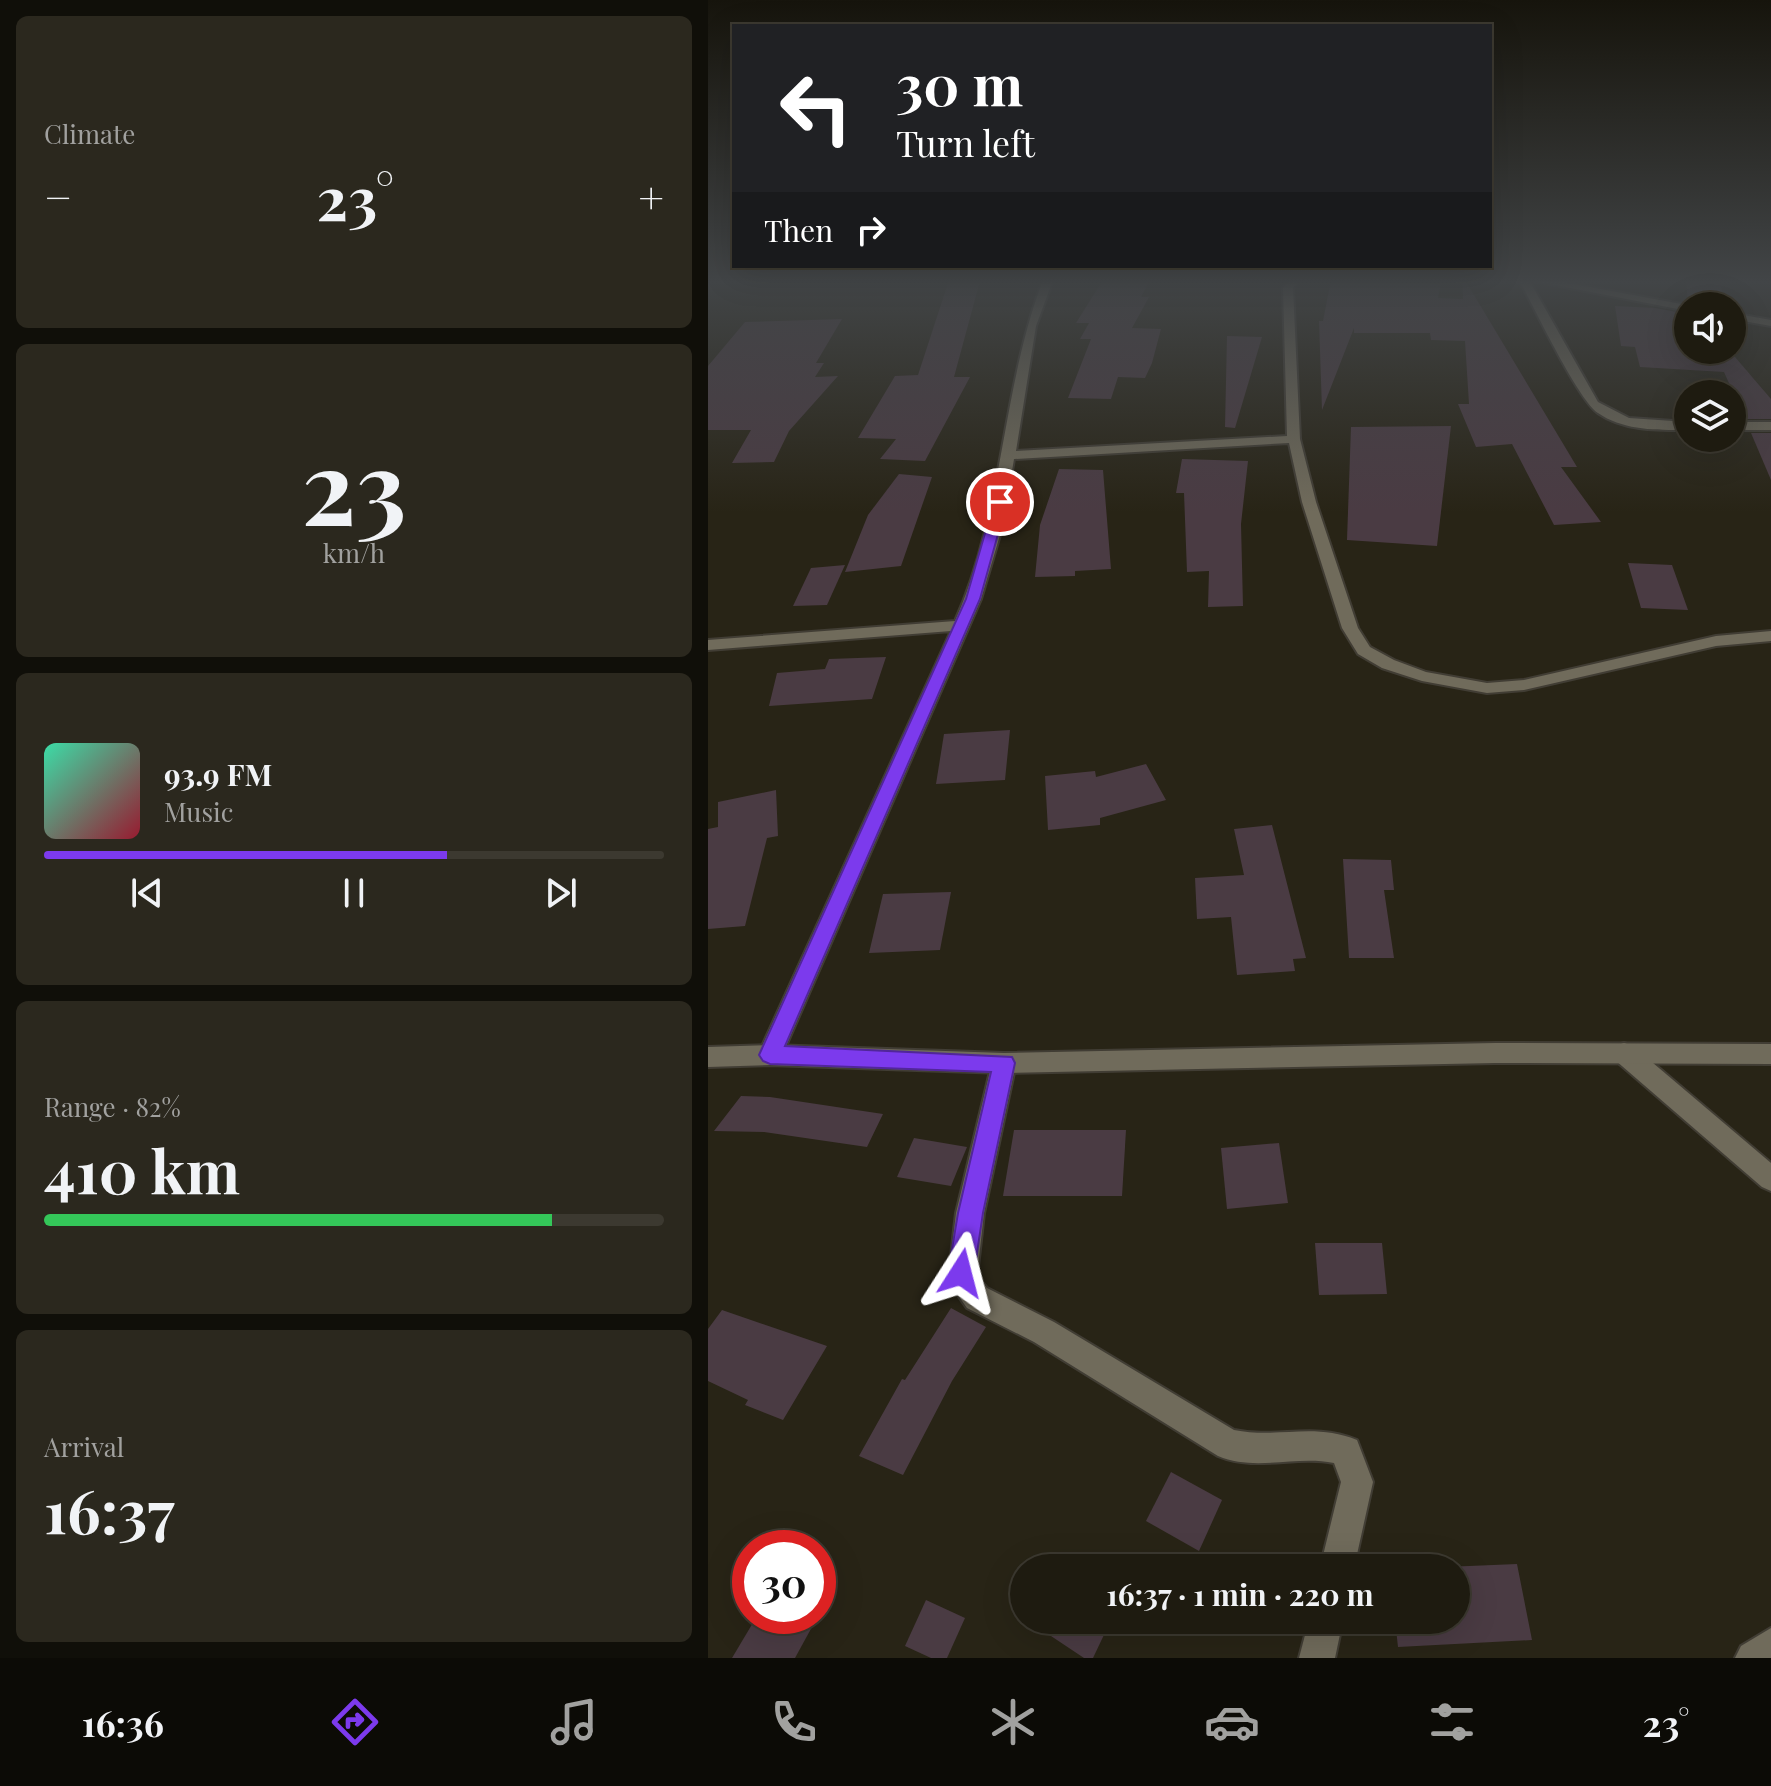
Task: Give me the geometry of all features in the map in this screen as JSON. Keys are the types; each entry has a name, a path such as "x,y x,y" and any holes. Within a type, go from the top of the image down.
{"street":[{"path":"770,1055 962,625 996,525 1024,357"},
{"path":"1291,357 1294,439 1309,502 1350,628 1364,650 1388,664 1456,684 1487,688 1524,685 1716,641 1771,636"},
{"path":"1567,357 1593,404 1606,416 1626,423 1674,425"},
{"path":"1746,426 1771,426"},
{"path":"1009,455 1294,439"},
{"path":"708,645 962,625"},
{"path":"708,1057 770,1055 1004,1063 1495,1053 1771,1054"},
{"path":"1624,1053 1771,1179"},
{"path":"1004,1063 970,1213 962,1281 977,1298 1044,1332 1229,1445 1249,1451 1333,1445 1346,1451 1357,1482 1340,1554"},
{"path":"1317,1658 1323,1634"},
{"path":"1753,1658 1771,1645"}],"building":[{"path":"715,357 819,357 816,363 824,363 815,377 838,376 789,431 774,462 732,463 751,430 708,430 708,366"},
{"path":"924,357 959,357 954,377 970,377 925,461 880,459 896,439 858,438 895,376 918,375"},
{"path":"1084,357 1153,357 1145,378 1118,377 1111,399 1068,398"},
{"path":"1227,357 1256,357 1235,428 1225,427"},
{"path":"1320,357 1343,357 1322,410"},
{"path":"1466,357 1511,357 1577,467 1561,467 1601,522 1554,525 1512,444 1476,447 1458,404 1469,404"},
{"path":"1638,357 1674,357 1674,364 1741,364 1771,399 1771,419 1746,419 1746,380 1728,380 1724,372 1640,367"},
{"path":"1451,426 1437,546 1347,540 1351,427"},
{"path":"1751,433 1771,433 1771,480"},
{"path":"1182,459 1248,461 1241,524 1243,606 1208,607 1209,571 1187,572 1184,493 1176,493"},
{"path":"1059,469 1103,470 1111,569 1075,571 1075,576 1035,577 1040,525"},
{"path":"899,474 932,477 901,566 845,572 868,515"},
{"path":"1628,563 1672,565 1688,610 1641,608"},
{"path":"845,565 827,605 793,606 811,568"},
{"path":"886,657 872,699 769,706 777,673 825,669 829,659"},
{"path":"1010,730 1005,780 936,784 944,734"},
{"path":"1146,764 1166,800 1100,818 1100,825 1048,830 1045,776 1095,771 1096,777"},
{"path":"776,790 778,836 767,838 745,926 708,929 708,829 718,827 718,802"},
{"path":"1272,825 1306,958 1293,959 1295,971 1237,975 1231,917 1197,919 1195,878 1244,875 1234,829"},
{"path":"1343,859 1391,860 1394,890 1384,890 1394,958 1349,958"},
{"path":"951,892 940,950 869,953 883,894"},
{"path":"741,1096 770,1097 883,1114 867,1147 764,1132 714,1131"},
{"path":"1014,1130 1126,1130 1122,1196 1003,1196"},
{"path":"914,1138 967,1147 951,1186 897,1177"},
{"path":"1279,1143 1288,1203 1227,1209 1221,1148"},
{"path":"1315,1243 1382,1243 1387,1294 1319,1295"},
{"path":"951,1308 986,1327 952,1381 903,1475 859,1456 902,1379 905,1380"},
{"path":"722,1310 827,1346 783,1420 745,1405 748,1400 708,1381 708,1329"},
{"path":"1171,1472 1222,1500 1199,1551 1146,1521"},
{"path":"1517,1564 1532,1640 1398,1647 1397,1634 1470,1634 1470,1566"},
{"path":"926,1600 965,1618 947,1658 931,1658 905,1646"},
{"path":"746,1634 808,1634 795,1658 732,1658"},
{"path":"1048,1634 1104,1634 1093,1658 1084,1658"}],"route":[{"path":"961,1273 970,1213 1004,1063 770,1055 973,599 1000,502"}]}
